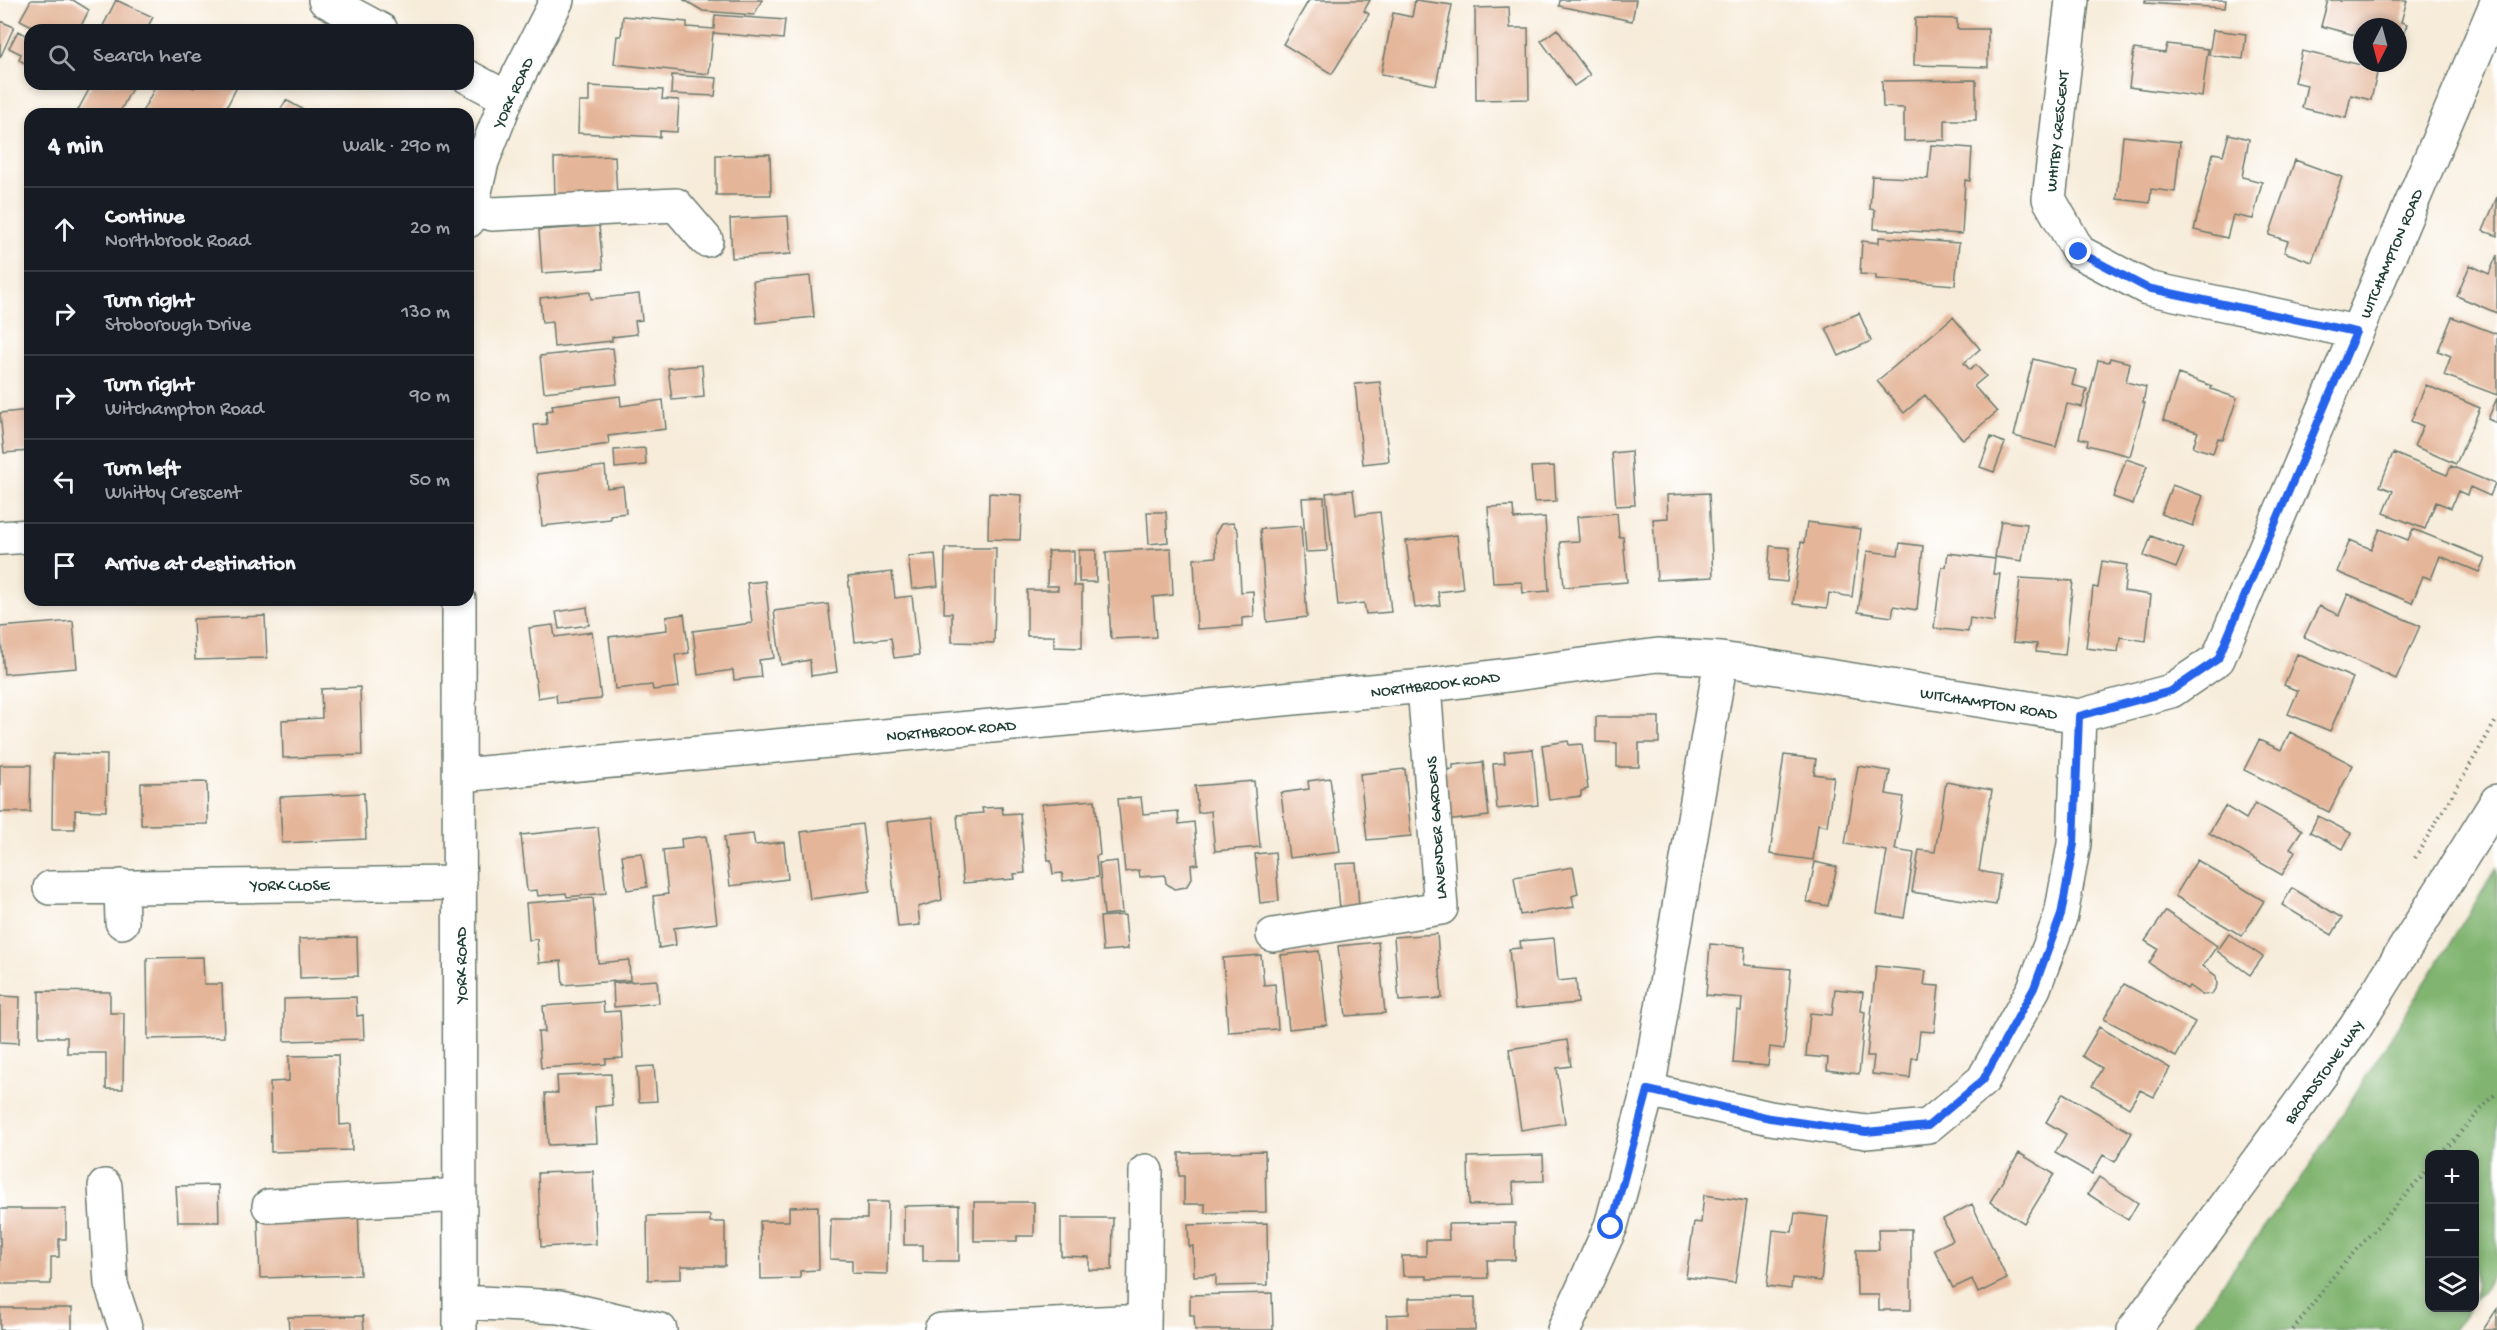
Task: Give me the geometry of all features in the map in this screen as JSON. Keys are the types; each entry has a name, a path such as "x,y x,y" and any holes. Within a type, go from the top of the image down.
{"street":[{"path":"325,0 370,24"},
{"name":"YORK ROAD","path":"474,197 482,162 507,98 556,0"},
{"name":"WHITBY CRESCENT","path":"2072,0 2049,199 2079,252 2147,288 2356,332"},
{"name":"WITCHAMPTON ROAD","path":"1721,659 2079,716 2171,691 2218,659 2497,2"},
{"path":"474,80 507,98"},
{"path":"474,214 676,205 706,240"},
{"path":"0,538 24,536"},
{"name":"YORK ROAD","path":"459,606 460,1316"},
{"name":"NORTHBROOK ROAD","path":"460,775 1424,686 1658,655 1721,659"},
{"path":"1564,1330 1611,1227 1648,1090 1721,659"},
{"name":"LAVENDER GARDENS","path":"1273,934 1441,908 1424,686"},
{"path":"1648,1090 1770,1118 1866,1132 1928,1126 1983,1080 2034,988 2061,915 2074,844 2079,716"},
{"name":"BROADSTONE WAY","path":"2134,1330 2355,1028 2497,801"},
{"name":"YORK CLOSE","path":"50,888 460,883"},
{"path":"121,886 122,922"},
{"path":"941,1330 1002,1326 1144,1326 1146,1171"},
{"path":"105,1186 111,1284 126,1330"},
{"path":"269,1206 460,1195"},
{"path":"460,1316 560,1307 660,1330"}],"path":[{"path":"2414,860 2497,719"},
{"path":"2445,1150 2497,1092"},
{"path":"2293,1330 2339,1269 2425,1174"}],"green space":[{"path":"2497,868 2497,1269 2479,1294 2479,1150 2425,1150 2425,1312 2466,1312 2453,1330 2188,1330 2308,1169"}],"building":[{"path":"31,0 73,0 89,10 82,24 28,24 20,20"},
{"path":"116,0 153,17 149,24 104,24"},
{"path":"684,0 762,0 754,15 703,11"},
{"path":"1309,0 1370,0 1364,11 1369,14 1332,74 1283,44"},
{"path":"1415,0 1452,5 1436,85 1381,74 1393,13 1412,17"},
{"path":"1560,0 1636,0 1632,21 1559,6"},
{"path":"2145,0 2226,0 2225,8 2145,3"},
{"path":"2328,0 2407,0 2402,18 2353,18 2353,35 2321,26"},
{"path":"1509,7 1510,28 1528,28 1529,99 1476,100 1475,8"},
{"path":"715,15 785,20 783,39 713,33 709,74 614,64 617,36 621,36 623,16 687,22 687,27 714,29"},
{"path":"1915,18 1957,19 1957,29 1988,29 1988,67 1914,65"},
{"path":"0,21 14,27 0,58"},
{"path":"1557,29 1590,75 1574,86 1541,41"},
{"path":"2213,30 2246,34 2243,59 2209,55"},
{"path":"18,31 24,34 24,63 19,60 21,54 9,48"},
{"path":"2167,44 2208,49 2202,97 2129,87 2134,49 2165,53"},
{"path":"2302,51 2353,63 2353,72 2377,72 2371,100 2351,95 2346,118 2302,108 2307,85 2294,82"},
{"path":"672,75 717,78 715,96 671,94"},
{"path":"1976,80 1976,120 1945,120 1945,140 1904,141 1904,108 1883,107 1882,81"},
{"path":"589,86 663,90 662,99 679,100 677,132 660,131 660,137 578,133 579,102 589,102"},
{"path":"89,90 131,90 122,108 79,108"},
{"path":"154,90 235,90 226,108 144,108"},
{"path":"286,100 300,108 281,108"},
{"path":"2229,134 2249,139 2242,177 2262,182 2253,219 2233,215 2227,238 2194,230 2213,153 2223,155"},
{"path":"2123,136 2180,142 2175,192 2151,189 2150,203 2117,199"},
{"path":"1931,145 1972,148 1970,181 1965,180 1962,234 1874,229 1875,210 1870,209 1872,176 1928,179"},
{"path":"770,154 771,195 716,195 716,155"},
{"path":"615,156 617,198 555,201 554,158"},
{"path":"2295,160 2342,177 2312,262 2284,252 2288,241 2269,235"},
{"path":"2497,197 2497,236 2483,231"},
{"path":"788,216 791,254 732,258 730,219"},
{"path":"599,226 603,269 542,273 539,230"},
{"path":"1879,237 1959,243 1955,285 1876,279 1876,275 1860,274 1862,241 1879,243"},
{"path":"2497,255 2497,313 2457,296 2470,265 2489,274"},
{"path":"810,276 814,317 757,323 753,281"},
{"path":"590,292 591,299 639,294 642,320 635,321 637,334 612,337 612,341 554,347 552,322 542,323 540,298"},
{"path":"1859,313 1871,341 1839,356 1826,328"},
{"path":"1953,317 1980,349 1964,363 1970,370 1976,365 1986,376 1974,386 1997,412 1963,440 1925,395 1904,413 1877,381"},
{"path":"2452,317 2497,334 2497,395 2444,375 2451,356 2438,351"},
{"path":"613,348 617,384 544,392 540,356"},
{"path":"2110,358 2130,363 2126,382 2146,387 2143,403 2145,403 2130,456 2087,445 2088,440 2079,438 2098,360 2109,362"},
{"path":"2033,359 2076,370 2072,385 2087,389 2082,407 2067,404 2056,447 2014,436"},
{"path":"702,365 704,397 672,400 668,368"},
{"path":"2178,374 2237,398 2223,440 2218,438 2213,453 2193,447 2198,432 2163,420"},
{"path":"1380,382 1389,461 1363,464 1355,384"},
{"path":"2426,385 2480,408 2456,464 2414,446 2423,426 2411,421"},
{"path":"620,396 621,406 663,400 666,429 608,436 609,444 537,454 534,425 547,424 546,411 553,410 552,405"},
{"path":"2497,398 2497,423 2488,419"},
{"path":"24,411 24,451 4,453 0,413"},
{"path":"1991,437 2005,443 1994,472 1980,467"},
{"path":"645,448 646,465 615,468 614,450"},
{"path":"1631,451 1635,505 1616,506 1612,453"},
{"path":"2393,453 2447,475 2451,466 2495,484 2490,496 2470,487 2467,495 2458,491 2451,508 2436,502 2425,529 2384,513 2393,491 2380,486"},
{"path":"2126,459 2147,466 2133,504 2113,497"},
{"path":"605,466 607,488 623,486 626,513 610,515 610,519 542,526 537,474"},
{"path":"1554,466 1556,501 1534,502 1531,467"},
{"path":"2172,485 2203,496 2193,526 2161,514"},
{"path":"1353,490 1356,515 1380,512 1391,612 1366,614 1364,603 1338,606 1326,493"},
{"path":"989,493 1022,495 1020,540 988,539"},
{"path":"1709,493 1713,577 1657,580 1653,519 1668,518 1667,495"},
{"path":"1324,497 1327,551 1306,552 1302,498"},
{"path":"1513,506 1514,519 1545,517 1549,591 1523,593 1522,582 1493,583 1488,507"},
{"path":"1147,512 1166,512 1168,542 1149,544"},
{"path":"1617,513 1619,537 1623,537 1627,582 1564,587 1560,542 1579,541 1577,517"},
{"path":"2001,521 2027,524 2022,561 1995,557"},
{"path":"1807,522 1861,529 1852,597 1829,593 1827,608 1793,604 1801,542 1804,543"},
{"path":"1233,523 1238,531 1241,592 1253,591 1254,617 1242,618 1242,626 1197,629 1194,559 1216,557 1215,534 1221,524"},
{"path":"1301,526 1307,617 1267,622 1260,529"},
{"path":"2380,529 2408,540 2413,529 2485,558 2479,572 2440,556 2431,579 2423,576 2412,603 2337,572 2350,540 2371,549"},
{"path":"1457,535 1463,589 1438,592 1440,605 1415,608 1406,541"},
{"path":"2151,536 2184,549 2176,568 2144,556"},
{"path":"1900,543 1923,546 1917,610 1894,606 1892,617 1858,612 1867,551 1898,555"},
{"path":"1770,546 1790,548 1787,582 1768,580"},
{"path":"945,548 996,548 994,643 952,642 952,613 944,613"},
{"path":"1171,548 1173,595 1153,597 1156,637 1111,639 1106,552"},
{"path":"1079,550 1096,550 1096,582 1079,582"},
{"path":"1048,551 1074,551 1074,586 1082,586 1082,648 1054,647 1054,636 1027,636 1027,590 1058,590 1058,586 1047,586"},
{"path":"1948,553 1995,559 1993,574 2000,574 1994,622 1970,618 1968,632 1934,628 1942,567 1946,567"},
{"path":"935,554 938,586 912,589 908,556"},
{"path":"2102,561 2127,565 2124,591 2151,595 2146,641 2120,637 2118,652 2086,648 2093,587 2098,588"},
{"path":"892,572 895,598 912,596 919,655 894,658 891,638 855,642 848,577"},
{"path":"2020,578 2073,581 2065,655 2036,652 2037,644 2013,642"},
{"path":"765,581 774,658 759,660 761,677 734,680 733,670 698,675 693,631 752,623 747,583"},
{"path":"2348,594 2420,626 2396,679 2304,637 2319,606 2339,615"},
{"path":"828,604 837,672 811,676 810,660 781,665 774,611"},
{"path":"587,607 589,625 559,629 556,612"},
{"path":"684,614 689,653 675,655 679,687 653,690 652,685 615,689 609,637 667,630 666,617"},
{"path":"265,616 267,658 195,660 193,619"},
{"path":"73,621 77,668 4,674 0,627"},
{"path":"553,625 555,637 592,632 601,699 557,703 556,695 538,698 529,628"},
{"path":"2297,654 2353,678 2330,731 2288,714 2298,691 2284,685"},
{"path":"360,687 362,755 283,758 282,720 322,718 321,689"},
{"path":"1596,717 1659,717 1659,743 1639,743 1639,767 1617,767 1617,743 1596,742"},
{"path":"2290,732 2353,765 2329,812 2244,770 2259,740 2281,750"},
{"path":"1568,741 1569,745 1582,744 1588,789 1581,791 1581,796 1549,800 1542,745"},
{"path":"1533,749 1538,805 1497,809 1493,764 1505,763 1504,752"},
{"path":"53,754 107,755 106,811 75,810 75,829 52,829"},
{"path":"1784,755 1816,759 1814,774 1834,777 1827,826 1818,824 1813,860 1770,854"},
{"path":"1483,762 1489,816 1445,821 1440,771 1453,769 1453,765"},
{"path":"0,765 31,765 30,812 0,812"},
{"path":"1858,766 1890,771 1886,794 1904,797 1895,850 1914,853 1904,918 1877,913 1887,851 1845,844"},
{"path":"1405,769 1411,836 1367,840 1360,774"},
{"path":"1330,778 1340,852 1289,858 1281,793 1309,789 1308,781"},
{"path":"1254,781 1260,847 1215,851 1211,811 1198,813 1195,786"},
{"path":"207,782 208,824 141,825 141,783"},
{"path":"1946,782 1992,790 1979,871 2000,875 1996,905 1912,892 1919,850 1935,852"},
{"path":"364,793 366,839 282,843 280,797"},
{"path":"1141,797 1143,814 1178,811 1179,824 1194,822 1198,864 1191,865 1192,878 1186,887 1174,889 1166,883 1165,875 1140,877 1139,870 1125,872 1118,799"},
{"path":"1095,800 1100,855 1096,856 1098,877 1063,881 1062,873 1053,874 1051,860 1048,860 1042,804"},
{"path":"2255,803 2302,830 2290,848 2295,851 2282,875 2209,833 2225,806 2246,819"},
{"path":"1002,807 1003,814 1020,813 1025,873 1014,874 1015,879 963,883 957,815 983,813 982,808"},
{"path":"2318,816 2351,833 2343,849 2310,832"},
{"path":"933,817 942,900 918,907 920,925 898,927 886,822"},
{"path":"862,824 870,891 810,899 801,832"},
{"path":"598,827 606,893 567,897 566,893 538,896 537,890 527,891 521,835"},
{"path":"753,834 755,845 784,842 788,879 730,886 724,837"},
{"path":"706,836 717,923 674,928 676,945 659,948 653,896 668,894 663,850 682,848 681,839"},
{"path":"1275,852 1279,901 1260,903 1255,854"},
{"path":"642,853 647,887 627,890 622,855"},
{"path":"2197,860 2264,901 2242,936 2175,896"},
{"path":"1117,861 1122,913 1104,915 1099,863"},
{"path":"1815,862 1837,867 1828,906 1807,902"},
{"path":"1356,863 1359,907 1340,909 1336,864"},
{"path":"1573,867 1578,894 1572,896 1574,907 1520,915 1514,877"},
{"path":"2292,888 2342,918 2332,935 2282,905"},
{"path":"593,898 598,963 629,960 630,980 563,985 561,961 539,963 537,939 529,940 526,903"},
{"path":"2166,911 2217,946 2203,966 2216,976 2217,985 2212,994 2202,995 2189,986 2187,989 2149,963 2158,949 2145,941"},
{"path":"1125,915 1128,949 1103,951 1100,917"},
{"path":"1437,934 1442,998 1399,1001 1394,937"},
{"path":"2229,934 2263,957 2250,975 2217,951"},
{"path":"357,937 358,976 300,978 299,939"},
{"path":"1554,938 1558,981 1576,979 1578,1003 1515,1009 1509,949 1521,948 1520,941"},
{"path":"1378,942 1385,1013 1346,1016 1338,946"},
{"path":"1710,944 1745,947 1744,965 1791,969 1784,1049 1770,1047 1768,1066 1733,1063 1737,1010 1741,1011 1742,998 1706,995"},
{"path":"1319,951 1327,1025 1289,1029 1281,955"},
{"path":"1261,955 1264,985 1275,984 1278,1029 1228,1032 1223,958"},
{"path":"203,957 204,984 222,984 224,1037 148,1039 147,958"},
{"path":"1876,966 1926,971 1924,985 1939,986 1934,1032 1920,1031 1917,1058 1912,1058 1910,1078 1872,1074 1874,1056 1867,1056"},
{"path":"657,980 659,1003 614,1007 613,983"},
{"path":"2124,984 2195,1022 2176,1057 2104,1019"},
{"path":"1835,989 1863,992 1861,1011 1865,1012 1859,1074 1827,1070 1828,1058 1806,1056 1810,1013 1832,1015"},
{"path":"39,991 110,992 110,1013 124,1013 123,1089 106,1089 106,1053 67,1053 67,1037 39,1037"},
{"path":"0,996 20,997 19,1043 0,1042"},
{"path":"356,997 357,1016 363,1015 364,1039 284,1041 284,999"},
{"path":"603,1002 604,1012 620,1011 623,1058 606,1059 606,1064 541,1068 538,1032 545,1032 543,1006"},
{"path":"2099,1027 2170,1068 2154,1097 2140,1090 2129,1108 2092,1086 2102,1068 2082,1056"},
{"path":"1567,1040 1571,1066 1557,1068 1565,1123 1521,1130 1509,1049"},
{"path":"338,1055 340,1125 351,1124 352,1150 271,1152 270,1082 289,1081 289,1056"},
{"path":"654,1066 657,1101 639,1102 637,1067"},
{"path":"611,1074 612,1105 595,1107 597,1143 548,1145 545,1093 558,1093 557,1076"},
{"path":"2063,1093 2132,1133 2115,1162 2103,1155 2092,1174 2055,1153 2066,1134 2046,1122"},
{"path":"1265,1151 1266,1212 1205,1213 1205,1204 1184,1204 1184,1176 1179,1176 1179,1153"},
{"path":"2019,1153 2054,1174 2024,1223 1990,1202"},
{"path":"1543,1155 1544,1181 1513,1182 1514,1204 1469,1205 1468,1157"},
{"path":"593,1171 596,1244 541,1247 538,1173"},
{"path":"2099,1177 2138,1203 2128,1220 2088,1194"},
{"path":"218,1185 219,1222 178,1222 176,1186"},
{"path":"1704,1195 1747,1201 1735,1283 1686,1277 1694,1222 1701,1223"},
{"path":"867,1202 888,1202 887,1274 852,1273 852,1260 830,1259 831,1219 867,1219"},
{"path":"974,1202 1034,1202 1034,1236 1017,1236 1017,1241 974,1241"},
{"path":"358,1204 360,1275 260,1278 258,1219 323,1216"},
{"path":"1972,1204 2007,1279 1978,1293 1972,1279 1953,1288 1934,1249 1953,1240 1943,1219"},
{"path":"959,1205 959,1261 923,1261 923,1245 904,1245 904,1206"},
{"path":"818,1206 819,1270 800,1271 800,1278 761,1279 760,1221 789,1221 789,1207"},
{"path":"0,1209 66,1209 66,1239 59,1239 59,1257 51,1257 51,1284 0,1284"},
{"path":"1795,1213 1828,1217 1821,1281 1792,1278 1791,1289 1767,1286 1773,1230 1792,1232"},
{"path":"710,1215 710,1222 725,1222 725,1266 681,1266 681,1279 648,1280 647,1216"},
{"path":"1061,1218 1113,1218 1112,1270 1089,1270 1089,1257 1061,1256"},
{"path":"1267,1223 1268,1285 1216,1286 1216,1275 1194,1276 1193,1246 1189,1247 1188,1225"},
{"path":"1515,1223 1515,1260 1487,1260 1488,1278 1427,1279 1427,1276 1403,1276 1402,1256 1426,1256 1426,1240 1449,1240 1448,1224"},
{"path":"1878,1229 1911,1229 1911,1310 1879,1310 1879,1295 1857,1295 1856,1250 1879,1250"},
{"path":"1272,1293 1273,1330 1195,1330 1194,1315 1190,1315 1190,1295"},
{"path":"1475,1297 1475,1330 1387,1330 1387,1315 1409,1314 1409,1298"},
{"path":"0,1308 72,1308 72,1330 0,1330"},
{"path":"2497,1309 2497,1330 2483,1330"},
{"path":"363,1316 364,1330 289,1330 288,1317"}],"route":[{"path":"1611,1227 1648,1090 1770,1118 1866,1132 1928,1126 1983,1080 2034,988 2061,915 2074,844 2079,716 2171,691 2218,659 2356,332 2147,288 2079,252"}]}
